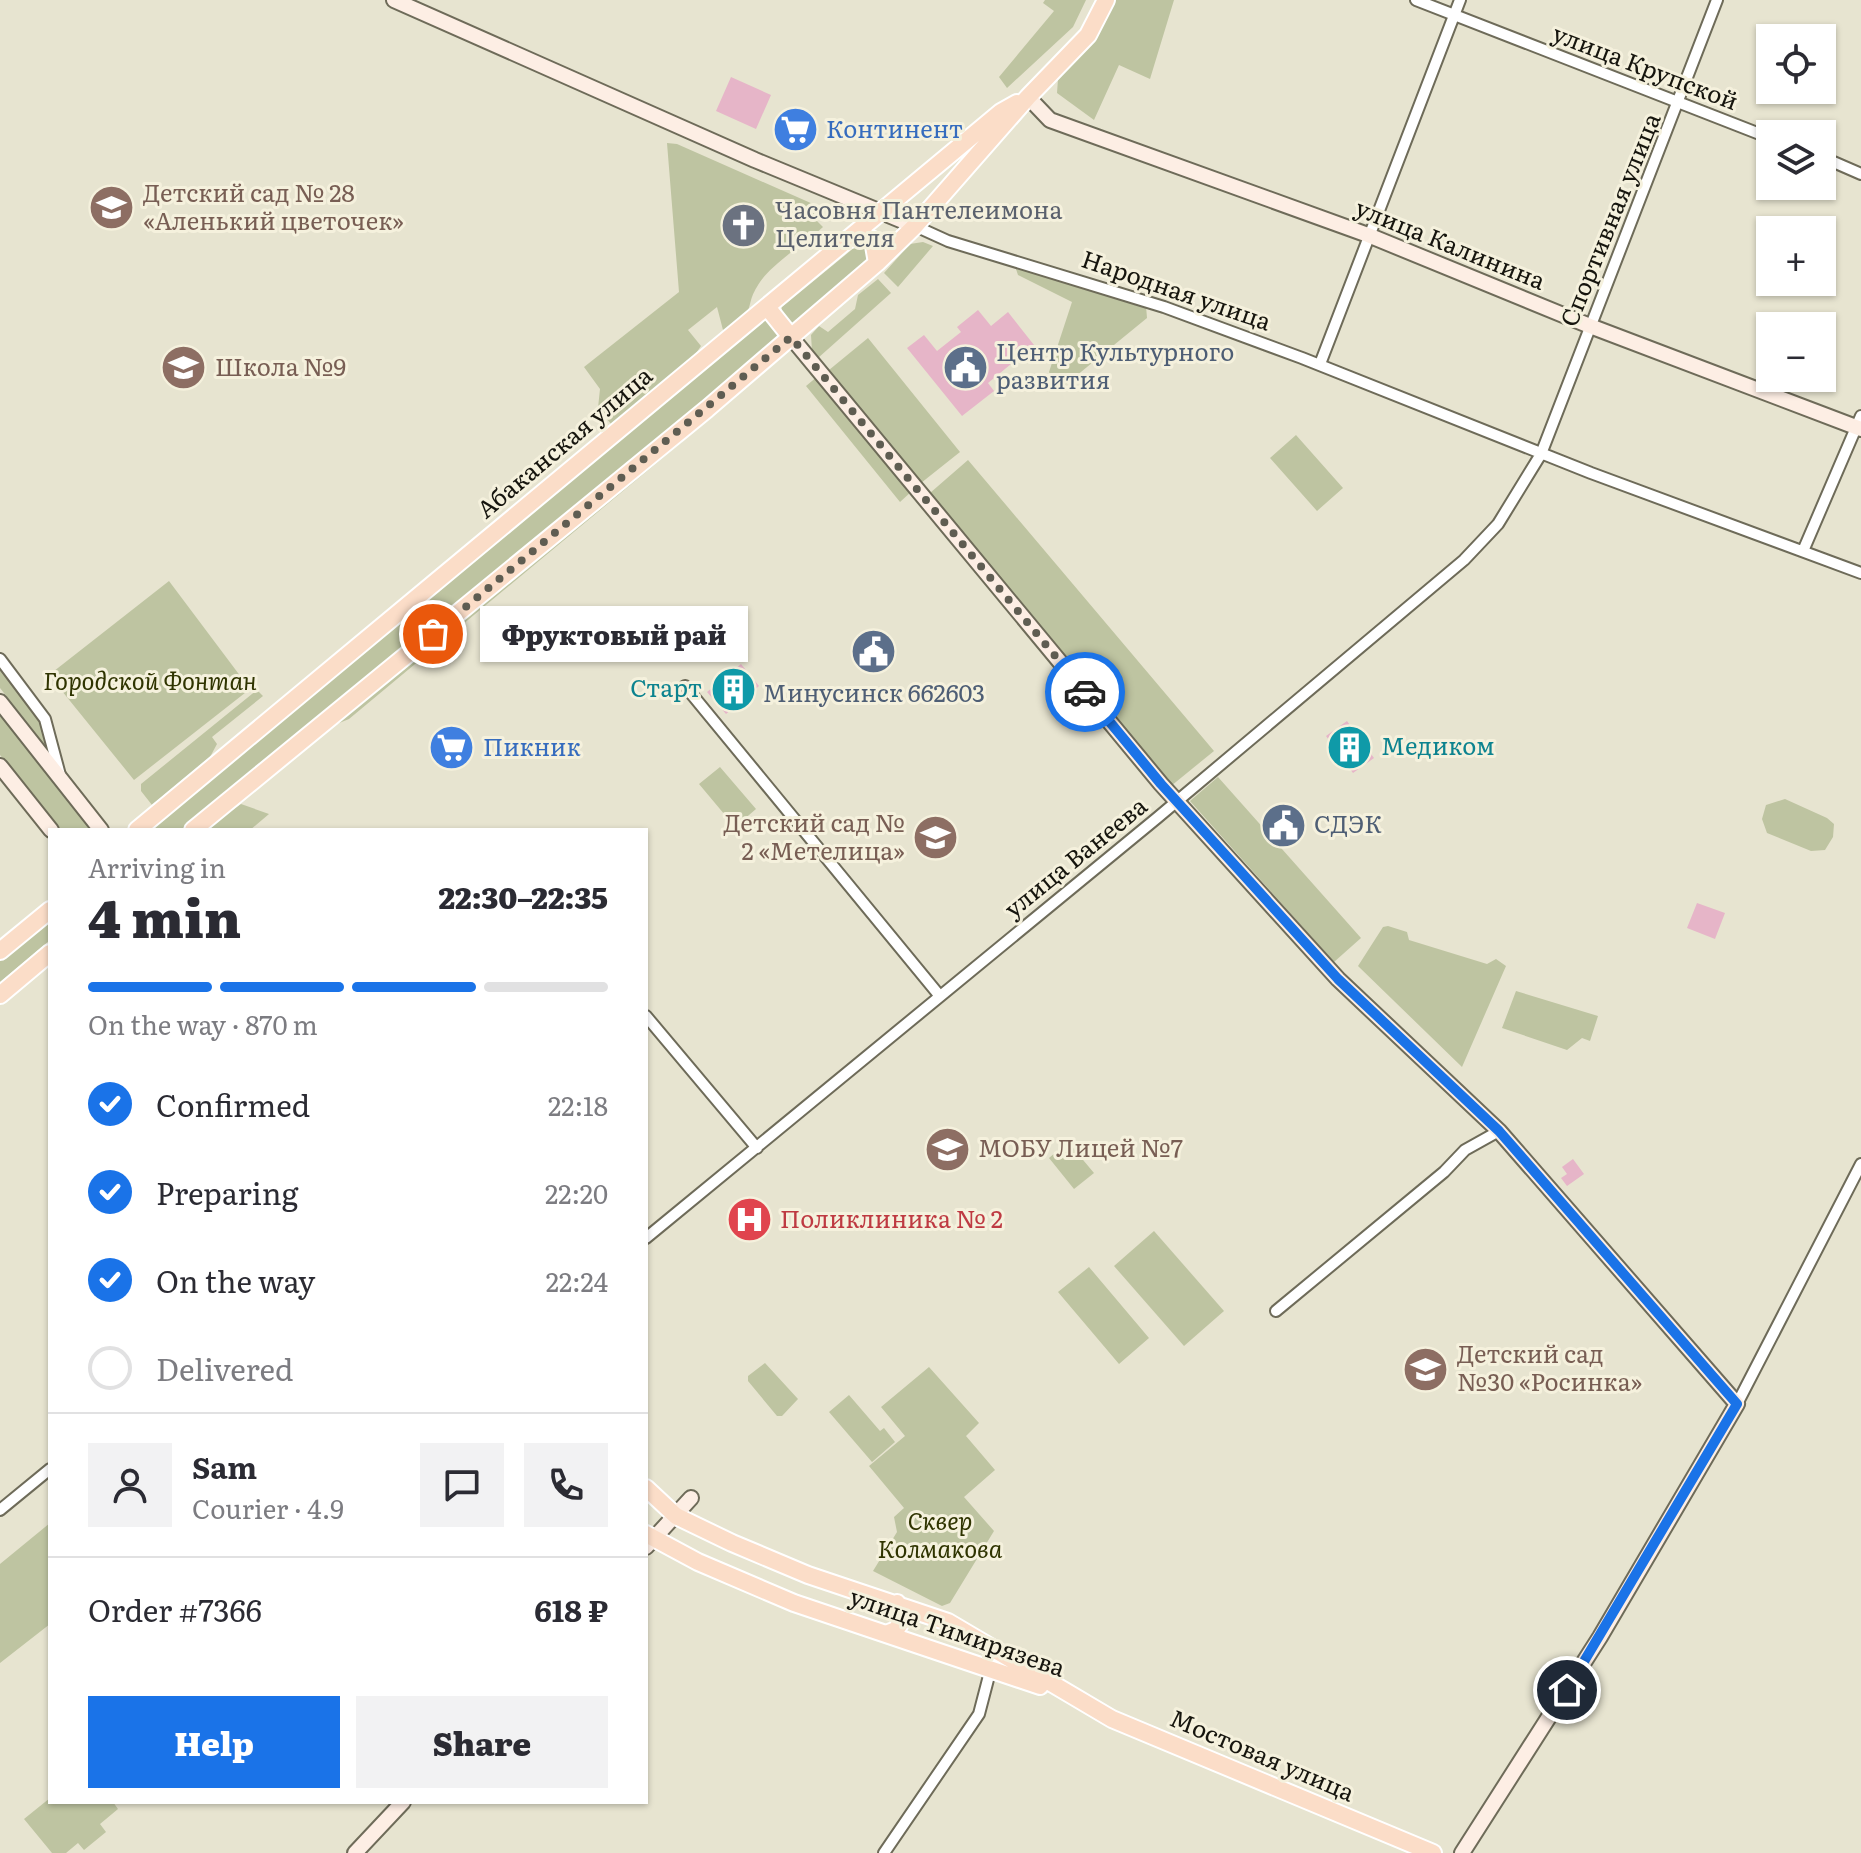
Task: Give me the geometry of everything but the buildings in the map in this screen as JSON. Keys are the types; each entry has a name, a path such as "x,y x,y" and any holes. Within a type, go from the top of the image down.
{"main road":[{"name":"Абаканская улица","path":"195,828 877,263 915,226 1028,97 1088,35 1106,0"},
{"name":"Абаканская улица","path":"139,828 1001,112 1028,97"},
{"path":"850,239 864,236 873,240 877,263"},
{"path":"767,307 791,337"},
{"path":"0,951 7,941 48,911"},
{"path":"0,995 48,955"},
{"name":"улица Тимирязева","path":"648,1490 676,1516 808,1575 948,1622 1075,1699"},
{"name":"улица Тимирязева","path":"648,1540 794,1603 1075,1699"},
{"path":"886,1634 896,1630 901,1622 897,1603"},
{"name":"Мостовая улица","path":"1075,1699 1112,1719 1433,1853"}],"street":[{"name":"Народная улица","path":"394,0 948,241 1164,307 1320,364 1541,454 1861,573"},
{"name":"улица Крупской","path":"1416,0 1756,133"},
{"path":"1320,364 1460,0"},
{"name":"Спортивная улица","path":"1541,454 1717,0"},
{"name":"улица Калинина","path":"1028,97 1050,120 1368,235 1590,326 1860,424"},
{"path":"1836,163 1861,174"},
{"path":"791,337 1178,800 1338,979 1499,1131 1737,1404"},
{"path":"1803,551 1860,424"},
{"name":"улица Ванеева","path":"648,1236 1464,560 1498,524 1541,454"},
{"path":"0,659 45,719 62,781"},
{"path":"685,686 939,995"},
{"path":"0,702 99,828"},
{"path":"0,766 49,828"},
{"path":"648,1018 757,1148"},
{"path":"1276,1311 1444,1172 1465,1150 1499,1131"},
{"path":"1462,1853 1600,1637 1737,1404 1861,1164"},
{"path":"0,1510 48,1471"},
{"path":"648,1540 691,1498"},
{"path":"884,1853 979,1714 991,1668"},
{"path":"355,1853 401,1804"}],"green space":[{"path":"1045,0 1086,0 1073,27 1007,88 999,77 1054,11 1043,3"},
{"path":"1113,0 1174,0 1150,79 1119,65 1094,120 1057,93 1058,79 1098,35"},
{"path":"667,143 677,144 813,204 814,218 823,227 765,275 743,317 723,330 717,307 688,330 701,346 690,362 615,425 598,408 600,389 584,367 679,292"},
{"path":"923,242 933,246 898,287 884,273 910,244"},
{"path":"855,247 865,247 870,262 796,324 790,324 781,314 782,307"},
{"path":"1024,265 1075,286 1146,306 1147,318 1065,385 1055,386 1049,372 1072,302 1018,275 1016,269"},
{"path":"878,279 891,293 818,358 812,351 811,335 819,326 828,332 855,309 858,295"},
{"path":"765,320 771,321 780,338 186,828 151,828"},
{"path":"868,338 960,452 921,483 829,370"},
{"path":"818,376 912,491 900,502 806,386"},
{"path":"693,427 682,442 349,719 327,728"},
{"path":"1296,435 1343,488 1317,511 1270,458"},
{"path":"968,460 1214,751 1171,786 930,493"},
{"name":"Городской Фонтан","path":"169,581 250,689 134,780 49,675"},
{"path":"0,665 42,722 50,752 0,688"},
{"path":"257,690 263,696 212,737 217,744 210,757 152,805 141,791 141,784"},
{"path":"0,708 91,828 59,828 0,755"},
{"path":"720,767 756,809 735,827 699,784"},
{"path":"1218,777 1361,938 1334,962 1190,801"},
{"path":"1785,799 1834,824 1833,837 1825,850 1811,851 1767,833 1762,819 1766,805"},
{"path":"241,804 269,814 252,828 206,828"},
{"path":"48,919 48,942 0,982 0,959"},
{"path":"1383,927 1407,932 1409,940 1487,964 1496,959 1506,966 1462,1067 1358,966"},
{"path":"1516,991 1598,1016 1590,1041 1582,1038 1567,1050 1502,1028"},
{"path":"1068,1142 1094,1173 1074,1189 1049,1158"},
{"path":"1154,1231 1224,1311 1184,1346 1114,1266"},
{"path":"1089,1267 1149,1338 1119,1364 1058,1292"},
{"path":"765,1363 798,1399 782,1416 777,1416 748,1381 748,1376"},
{"name":"Сквер Колмакова","path":"929,1367 979,1423 966,1436 995,1470 964,1497 994,1531 950,1603 942,1606 873,1571 897,1532 894,1517 904,1508 869,1466 905,1436 881,1407"},
{"path":"849,1395 880,1431 884,1428 895,1442 872,1462 829,1412"},
{"path":"48,1525 48,1626 0,1663 0,1564"},
{"path":"48,1800 48,1804 114,1804 118,1809 100,1824 106,1832 84,1850 78,1843 66,1853 52,1853 24,1819"}],"way so far":[{"path":"433,634 791,337 1085,692"}],"place":[{"name":"Континент","path":"795,130"},
{"name":"Детский сад № 28 «Аленький цветочек»","path":"112,208"},
{"name":"Часовня Пантелеимона Целителя","path":"744,225"},
{"name":"Центр Культурного развития","path":"965,367"},
{"name":"Школа №9","path":"184,368"},
{"name":"Фруктовый рай","path":"433,634"},
{"name":"Минусинск 662603","path":"874,652"},
{"name":"Старт","path":"733,689"},
{"name":"Медиком","path":"1350,747"},
{"name":"Пикник","path":"452,748"},
{"name":"СДЭК","path":"1283,825"},
{"name":"Детский сад № 2 «Метелица»","path":"936,838"},
{"name":"МОБУ Лицей №7","path":"947,1149"},
{"name":"Поликлиника № 2","path":"749,1220"},
{"name":"Детский сад №30 «Росинка»","path":"1426,1369"}],"route":[{"path":"1085,692 1161,784 1338,979 1499,1131 1737,1404 1567,1690"}]}
